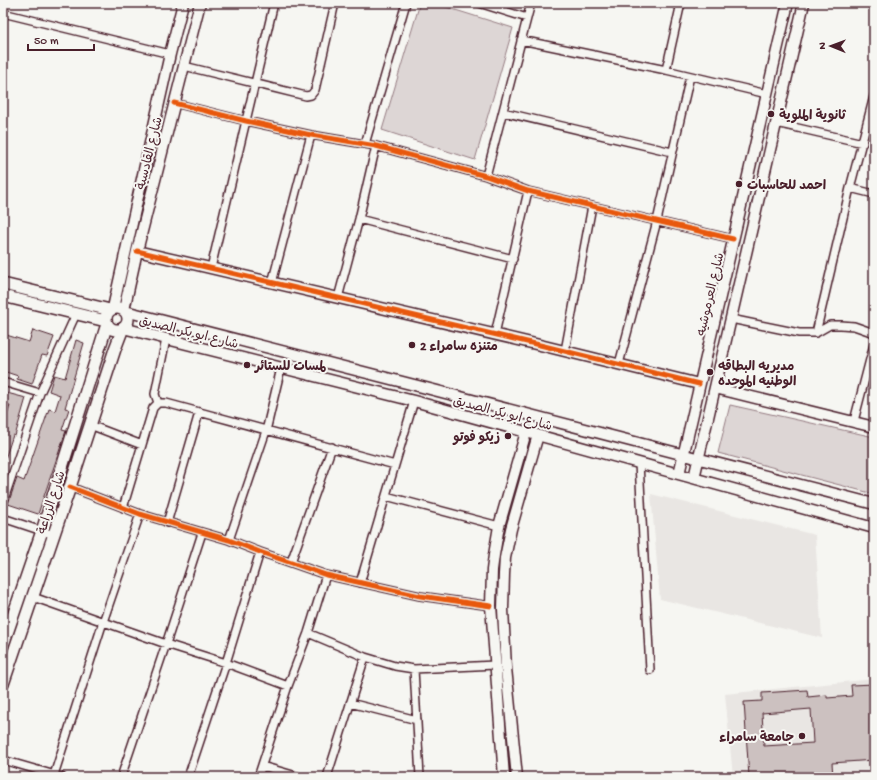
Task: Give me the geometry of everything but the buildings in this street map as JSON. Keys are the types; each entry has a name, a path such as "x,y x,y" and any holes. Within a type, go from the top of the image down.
{"main road":[{"path":"3,284 114,314"},
{"path":"3,296 76,314 114,314"},
{"path":"114,314 110,327 116,330 123,328"},
{"name":"شارع الزراعة","path":"3,645 114,314 128,319 114,349 70,487 3,684"}],"street":[{"name":"شارع القادسية","path":"114,314 170,54 183,3"},
{"name":"شارع القادسية","path":"114,314 136,250 200,3"},
{"path":"211,268 274,3"},
{"path":"184,66 306,96 311,95 315,90 335,3"},
{"path":"366,144 406,3"},
{"path":"479,3 492,5 528,18"},
{"path":"486,176 531,3"},
{"path":"666,70 681,4 672,3"},
{"name":"شارع العرموشيه","path":"679,474 788,3"},
{"name":"شارع العرموشيه","path":"694,478 804,3"},
{"path":"3,13 170,54"},
{"path":"522,40 666,70 767,94"},
{"path":"619,364 656,221 690,76"},
{"path":"816,333 850,188 872,109 874,96"},
{"path":"174,102 311,135 376,146 486,176 528,191 733,239"},
{"path":"503,112 672,152"},
{"path":"776,123 863,143"},
{"path":"272,283 311,135"},
{"path":"755,145 770,150"},
{"path":"338,298 359,219 376,146"},
{"path":"850,188 874,194"},
{"path":"496,334 528,191"},
{"path":"565,351 592,206"},
{"path":"359,219 513,259"},
{"path":"136,250 272,283 496,334 699,384"},
{"path":"3,502 40,393 76,314"},
{"name":"شارع ابو بكر الصديق","path":"114,314 683,455 874,504"},
{"path":"731,319 799,333 816,333 830,325 854,326 874,333"},
{"name":"شارع ابو بكر الصديق","path":"123,328 414,401 874,528"},
{"path":"158,403 156,394 166,339"},
{"path":"854,421 874,344"},
{"path":"229,540 266,431 282,368"},
{"path":"3,382 40,393"},
{"path":"715,388 874,426"},
{"path":"360,583 414,401"},
{"path":"123,508 153,408 158,403 166,403 396,465"},
{"path":"168,523 199,413"},
{"path":"90,425 142,445"},
{"path":"504,777 491,606 494,555 500,526 526,432"},
{"path":"516,777 506,668 503,610 505,558 511,529 538,435"},
{"path":"291,562 332,447"},
{"path":"639,463 650,670"},
{"path":"70,487 140,514 229,540 326,575 420,596 491,606"},
{"path":"386,496 500,526"},
{"path":"3,760 58,776 103,622 140,514"},
{"path":"3,518 54,535"},
{"path":"121,777 202,533"},
{"path":"188,777 260,552"},
{"path":"258,777 288,686 308,633 326,575"},
{"path":"33,598 166,644 226,662 288,686"},
{"path":"308,633 365,657 395,666 414,669 495,665"},
{"path":"327,777 365,657"},
{"path":"414,669 420,777"},
{"path":"350,703 417,720"},
{"path":"262,766 300,777"}],"shaded area":[{"path":"420,3 433,3 513,28 475,160 382,130"},
{"path":"730,405 874,437 874,494 718,453"},
{"path":"651,494 815,535 822,638 660,599"},
{"name":"جامعة سامراء","path":"874,679 874,777 733,777 725,694"}],"cycle path":[{"path":"174,103 311,135 376,146 486,176 528,191 733,239"},
{"path":"137,251 544,346 699,384"},
{"path":"70,487 140,514 229,540 326,575 420,596 491,606"}],"place":[{"name":"ثانوية الملوية","path":"771,114"},
{"name":"احمد للحاسبات","path":"739,184"},
{"name":"متنزه سامراء 2","path":"412,345"},
{"name":"لمسات للستائر","path":"247,365"},
{"name":"مديريه البطاقه الوطنيه الموحده","path":"710,372"},
{"name":"زيكو فوتو","path":"508,436"},
{"name":"جامعة سامراء","path":"802,736"}]}
